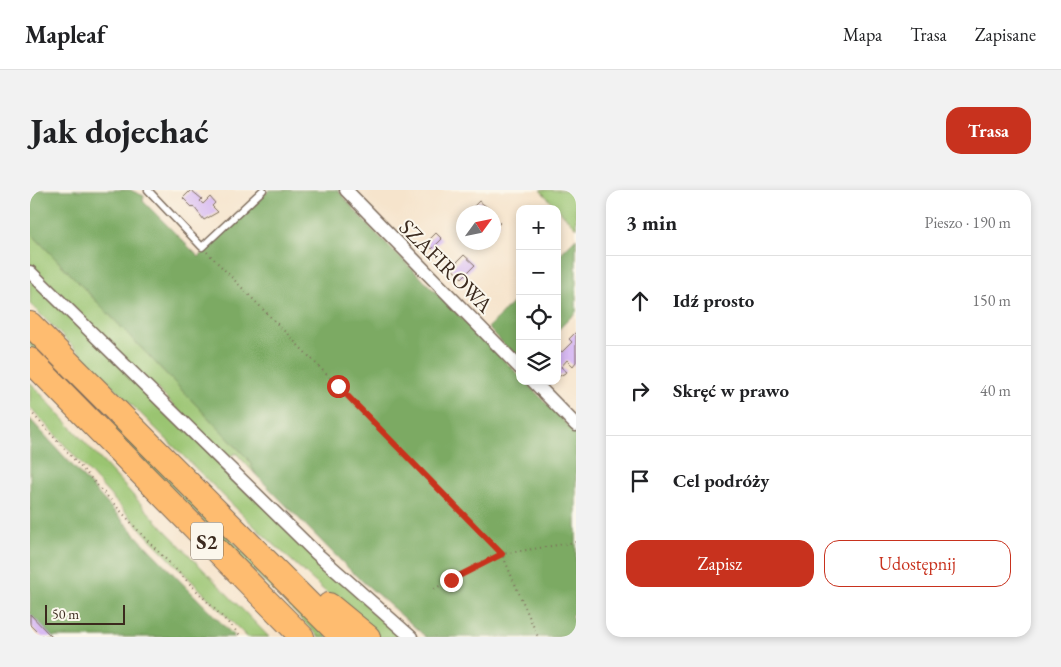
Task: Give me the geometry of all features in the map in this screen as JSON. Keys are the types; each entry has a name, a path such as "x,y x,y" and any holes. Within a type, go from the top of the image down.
{"highway":[{"name":"S2","path":"30,324 342,637"},
{"name":"S2","path":"30,360 302,637"},
{"path":"252,546 368,637"}],"street":[{"name":"SZAFIROWA","path":"346,190 516,364"},
{"path":"30,272 316,553 411,637"},
{"path":"536,385 576,425"}],"lane":[{"path":"148,190 202,247 262,190"}],"path":[{"path":"202,247 502,554 538,637"},
{"path":"30,411 146,540 242,637"},
{"path":"434,588 502,554 576,542"}],"green space":[{"path":"30,190 130,190 144,196 143,201 199,257 269,190 338,190 366,223 516,372 516,385 529,385 576,434 576,611 571,616 576,621 576,637 426,637 353,573 256,475 248,459 30,232"},
{"path":"540,190 576,190 576,228 561,212 561,205 554,205"},
{"path":"30,232 248,459 256,475 236,453 227,458 30,264"},
{"path":"576,238 576,312 561,327 561,295 561,253"},
{"path":"30,279 403,637 375,637 257,529 30,304"},
{"path":"516,299 516,357 488,328"},
{"path":"30,338 328,637 319,637 30,346"},
{"path":"30,382 162,527 269,637 247,637 150,539 30,407"},
{"path":"30,419 144,544 235,637 52,637 30,614"}],"building":[{"path":"191,190 202,199 200,201 203,204 210,197 215,203 212,206 218,212 204,220 194,207 183,198"},
{"path":"479,201 484,205 475,205"},
{"path":"436,233 442,239 432,249 426,243"},
{"path":"464,255 475,265 462,278 451,268"},
{"path":"576,332 576,362 573,366 567,360 561,367 561,351 572,342 569,339"},
{"path":"561,367 567,372 561,375"},
{"path":"30,614 52,637 42,637 30,625"}],"route":[{"path":"338,386 502,554 451,580"}]}
